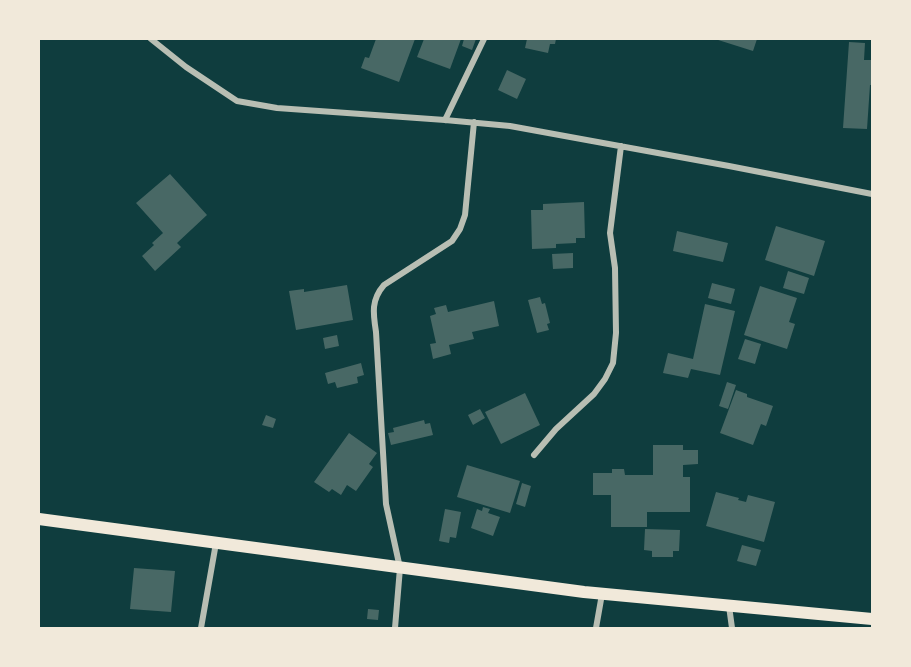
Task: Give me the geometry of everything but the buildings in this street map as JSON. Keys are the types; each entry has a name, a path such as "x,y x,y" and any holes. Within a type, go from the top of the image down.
{"main road":[{"path":"39,519 602,594 872,619"}],"street":[{"path":"151,39 186,67 237,100 277,108 510,126 872,194"},
{"path":"446,120 484,39"},
{"path":"395,628 400,568 386,504 373,310 376,295 384,285 452,241 460,229 465,214 474,122"},
{"path":"534,455 556,429 594,394 613,363 615,268 610,233 621,146"},
{"path":"201,628 216,543"},
{"path":"596,628 602,594"},
{"path":"729,606 732,628"}]}
